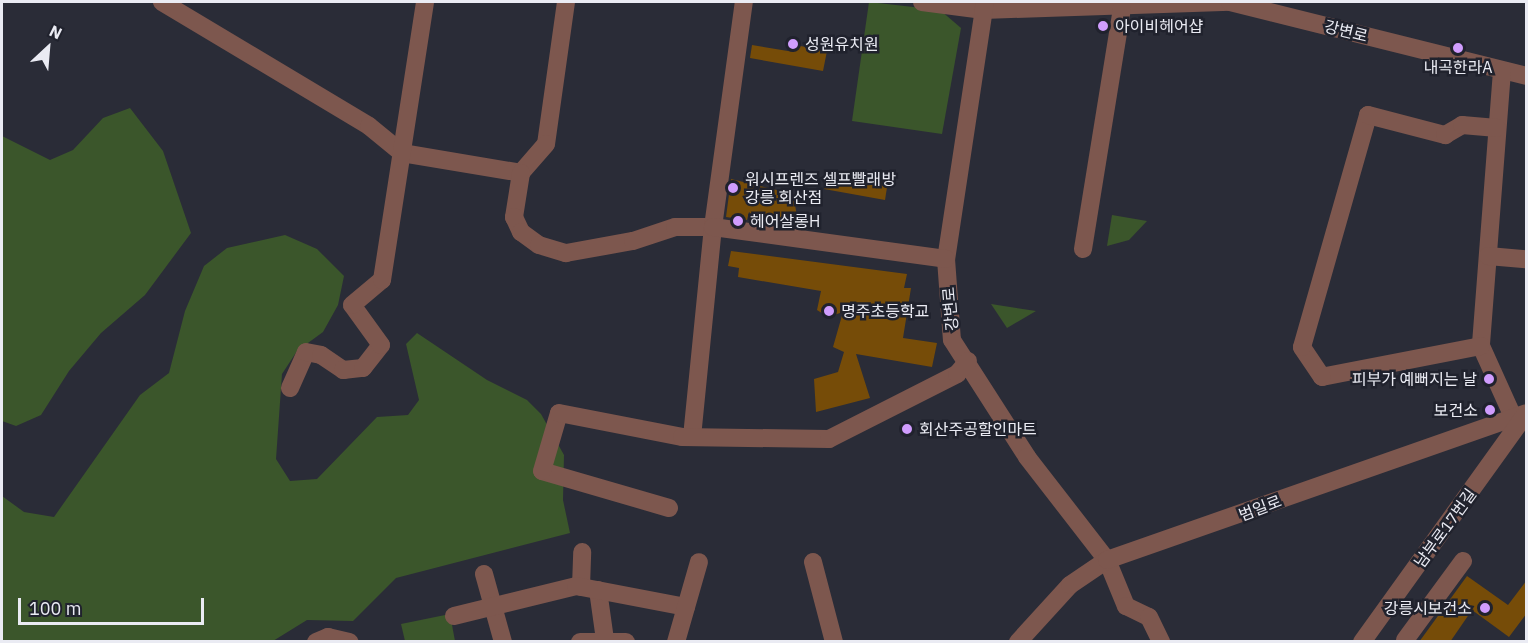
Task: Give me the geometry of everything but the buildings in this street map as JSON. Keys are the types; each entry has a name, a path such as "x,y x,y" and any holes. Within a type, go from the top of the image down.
{"street":[{"path":"162,2 369,126 402,153 521,172"},
{"path":"290,388 306,352 321,355 343,370 363,368 381,345 352,305 382,280 425,2"},
{"path":"566,2 546,144 521,172 514,217 521,232 539,245 567,253 633,241 675,227 713,226 946,259"},
{"path":"692,437 713,226 744,2"},
{"name":"강변로","path":"922,2 984,6 1122,8 1230,2 1527,76"},
{"name":"강변로","path":"984,6 946,259 952,340 968,361 1027,457 1107,560 1126,606 1149,617 1161,642"},
{"path":"1083,249 1122,8"},
{"path":"1502,71 1480,346 1522,415"},
{"path":"1480,346 1322,377 1302,347 1368,115 1445,135 1462,125 1497,128"},
{"path":"1488,256 1527,259"},
{"path":"669,508 542,471 559,413 692,437 829,439 957,374 968,361"},
{"name":"범일로","path":"1018,642 1070,585 1107,560 1522,415"},
{"name":"남부로17번길","path":"1362,642 1522,415"},
{"path":"582,552 589,588 594,640 626,642"},
{"path":"1378,621 1406,641 1463,561"},
{"path":"676,642 699,562"},
{"path":"813,562 834,642"},
{"path":"484,574 502,642"},
{"path":"454,616 589,588 686,607"},
{"path":"324,640 350,642"}],"green space":[{"path":"869,2 940,10 961,28 942,134 852,121"},
{"path":"130,108 163,151 191,233 145,295 101,333 69,371 41,415 16,426 2,421 2,136 50,160 73,150 103,118"},
{"path":"1112,215 1147,221 1129,240 1107,246"},
{"path":"285,235 317,249 344,276 338,305 323,332 297,351 282,374 276,459 290,481 317,479 377,417 408,415 419,400 406,344 417,333 487,380 527,400 541,414 564,455 563,500 570,533 396,578 353,621 307,620 273,641 2,641 2,496 24,512 54,517 140,395 169,373 185,311 204,266 227,248"},
{"path":"991,304 1036,311 1007,328"},
{"path":"450,614 455,641 405,641 401,624"}],"place":[{"name":"아이비헤어샵","path":"1103,26"},
{"name":"성원유치원","path":"793,44"},
{"name":"내곡한라A","path":"1458,48"},
{"name":"워시프렌즈 셀프빨래방 강릉 회산점","path":"733,188"},
{"name":"헤어살롱H","path":"738,221"},
{"name":"명주초등학교","path":"829,311"},
{"name":"피부가 예뻐지는 날","path":"1489,379"},
{"name":"보건소","path":"1490,410"},
{"name":"회산주공할인마트","path":"907,429"},
{"name":"강릉시보건소","path":"1485,608"}]}
